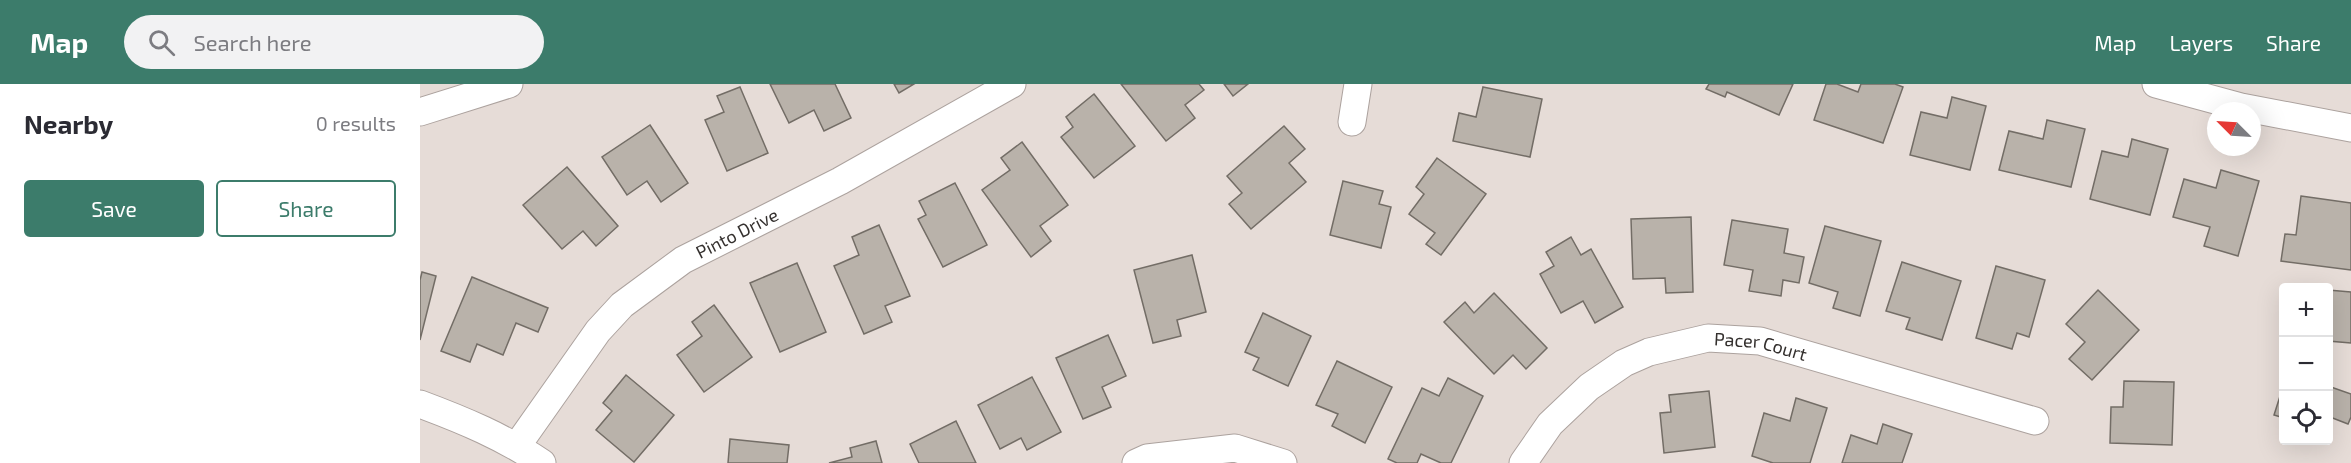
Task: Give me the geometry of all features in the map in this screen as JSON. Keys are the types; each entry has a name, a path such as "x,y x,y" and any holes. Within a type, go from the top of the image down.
{"street":[{"path":"420,112 509,84"},
{"name":"Pinto Drive","path":"517,446 598,331 622,305 683,260 840,181 1012,84"},
{"path":"1352,122 1358,84"},
{"path":"2156,84 2241,106 2351,128"},
{"name":"Pacer Court","path":"1523,463 1550,424 1589,387 1615,369 1649,352 1708,338 1760,341 2035,420"},
{"path":"420,404 468,422 517,446 542,463"},
{"path":"1136,463 1147,458 1235,448 1283,463"}],"building":[{"path":"770,84 835,84 851,118 824,131 814,110 789,123"},
{"path":"894,84 914,84 899,93"},
{"path":"1121,84 1199,84 1204,90 1185,105 1195,118 1166,141"},
{"path":"1224,84 1248,84 1233,96"},
{"path":"1709,84 1793,84 1779,115 1727,92 1725,97 1706,89"},
{"path":"1826,84 1837,84 1858,92 1861,84 1895,84 1903,87 1883,143 1814,120"},
{"path":"740,87 768,153 727,171 705,120 724,112 717,96"},
{"path":"1483,87 1542,99 1530,157 1453,141 1459,113 1476,117"},
{"path":"1094,94 1135,146 1094,178 1061,137 1073,127 1066,117"},
{"path":"1952,97 1986,106 1970,170 1910,155 1921,112 1947,118"},
{"path":"2047,120 2085,129 2071,187 1999,170 2009,131 2043,139"},
{"path":"650,125 688,183 661,202 647,181 627,195 602,157"},
{"path":"1284,126 1305,149 1289,163 1306,182 1251,229 1229,204 1242,193 1227,176"},
{"path":"2132,139 2168,149 2150,215 2090,199 2102,151 2128,157"},
{"path":"1022,142 1068,205 1040,226 1051,241 1031,257 982,190 1010,170 1001,158"},
{"path":"1437,158 1486,194 1441,255 1426,244 1435,233 1409,214 1424,194 1416,187"},
{"path":"567,167 618,226 596,246 583,231 562,249 523,205"},
{"path":"2221,170 2259,181 2238,256 2204,246 2210,227 2173,217 2184,179 2216,188"},
{"path":"1343,181 1383,191 1379,204 1391,207 1381,248 1330,235"},
{"path":"955,183 987,245 943,267 918,219 926,215 919,201"},
{"path":"2301,196 2351,203 2351,270 2281,261 2285,234 2296,235"},
{"path":"1691,217 1693,292 1666,293 1665,278 1633,279 1631,219"},
{"path":"1732,220 1788,229 1784,253 1804,257 1799,283 1783,280 1781,296 1749,291 1753,270 1724,265"},
{"path":"879,225 910,296 885,306 892,322 864,334 834,266 859,255 852,237"},
{"path":"1825,226 1881,241 1860,316 1833,308 1838,292 1809,283"},
{"path":"1571,237 1581,255 1591,249 1623,307 1595,323 1583,301 1561,313 1540,274 1554,266 1546,252"},
{"path":"1192,255 1206,312 1177,320 1181,336 1153,343 1134,270"},
{"path":"1902,262 1961,281 1942,340 1906,329 1910,318 1886,311"},
{"path":"797,263 826,332 780,352 750,283"},
{"path":"1996,266 2045,280 2029,337 2017,333 2012,349 1976,338"},
{"path":"422,272 436,276 420,340 420,280"},
{"path":"472,277 548,308 538,332 516,323 503,355 477,344 470,362 441,351"},
{"path":"2098,290 2139,330 2092,380 2069,359 2085,342 2066,324"},
{"path":"2333,290 2351,292 2351,343 2333,341"},
{"path":"1494,293 1547,348 1526,369 1513,355 1494,374 1444,322 1465,302 1474,313"},
{"path":"714,305 752,357 704,392 677,355 702,336 692,322"},
{"path":"1263,313 1311,336 1288,386 1253,370 1259,358 1245,352"},
{"path":"1108,335 1126,376 1102,387 1111,407 1083,419 1056,358"},
{"path":"1337,361 1392,387 1365,443 1332,426 1338,414 1316,405"},
{"path":"626,375 674,415 634,462 596,430 612,411 603,403"},
{"path":"1032,377 1061,432 1027,450 1021,438 1000,449 978,405"},
{"path":"1448,378 1483,396 1451,463 1441,463 1421,454 1417,463 1397,463 1388,459 1422,388 1439,396"},
{"path":"2124,381 2174,382 2172,445 2110,443 2111,407 2123,407"},
{"path":"2333,388 2351,394 2351,417 2348,424 2333,418"},
{"path":"1709,391 1715,447 1664,453 1660,413 1671,412 1669,395"},
{"path":"1796,398 1827,408 1810,463 1773,463 1752,456 1764,413 1790,421"},
{"path":"2279,399 2279,416 2274,415"},
{"path":"956,421 976,463 919,463 910,444"},
{"path":"1883,424 1912,434 1902,463 1842,463 1851,435 1877,444"},
{"path":"730,439 789,445 787,463 728,463"},
{"path":"876,441 882,463 829,463 852,457 850,448"}]}
